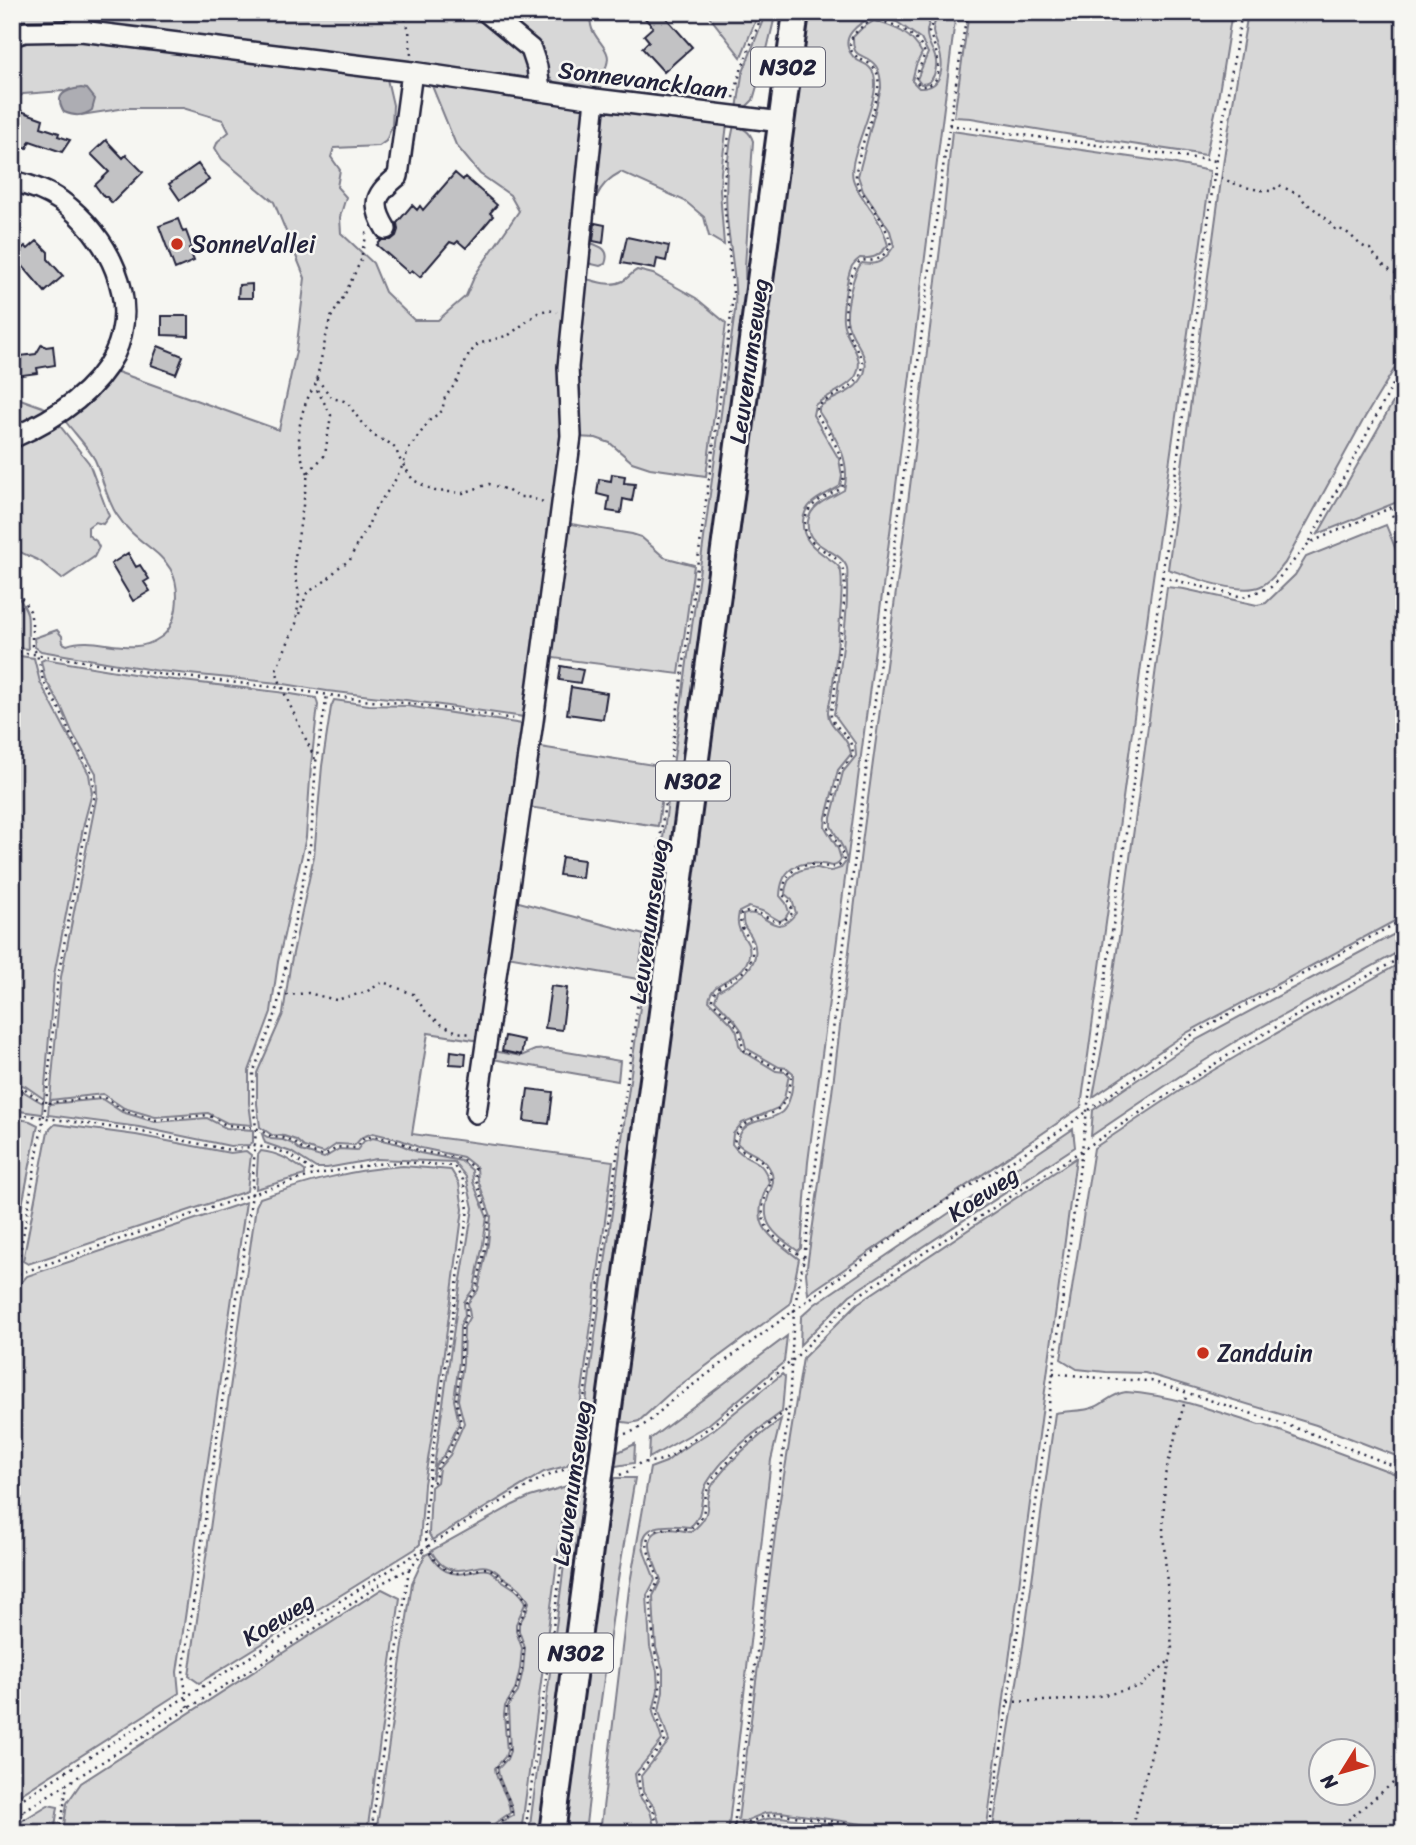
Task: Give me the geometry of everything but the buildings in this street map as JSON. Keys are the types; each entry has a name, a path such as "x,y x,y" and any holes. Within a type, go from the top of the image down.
{"main road":[{"name":"Leuvenumseweg","path":"552,1833 796,12"}],"street":[{"name":"Sonnevancklaan","path":"486,12 531,49 540,91"},
{"name":"Sonnevancklaan","path":"12,36 81,22 595,99 781,122"},
{"path":"386,229 378,214 377,202 381,190 398,176 412,72"},
{"path":"476,1113 571,436 568,367 595,99"},
{"path":"12,181 32,186 61,201 100,239 113,261 122,292 124,317 122,337 110,362 96,380 57,414 12,438"}],"path":[{"path":"403,12 409,30 412,72"},
{"name":"Leuvenumseweg","path":"525,1833 730,324 733,293 723,191 731,116 740,73 763,12"},
{"path":"804,1258 768,1229 763,1221 761,1211 772,1183 768,1171 762,1160 739,1150 734,1143 736,1135 744,1125 780,1110 786,1100 791,1074 744,1049 740,1032 712,1000 716,989 742,974 750,963 750,939 740,923 741,914 749,910 761,913 772,921 780,923 787,920 793,912 789,901 783,895 783,886 789,873 802,866 822,866 830,869 839,866 844,859 828,827 841,772 853,755 853,745 830,714 834,699 844,598 843,569 837,560 813,544 804,525 806,515 817,500 842,488 842,458 816,414 817,407 826,398 847,389 857,381 863,368 862,356 848,334 845,321 850,279 855,266 861,260 871,262 882,257 891,246 888,233 872,205 861,193 855,177 878,91 878,75 871,64 855,55 850,46 850,37 860,26 874,19 896,24 918,40 925,53 915,80 920,86 928,86 934,81 939,67 937,51 929,32 935,15 933,12"},
{"path":"733,1833 789,1409 794,1310 804,1258 949,125 967,12"},
{"path":"989,1833 1216,161 1242,12"},
{"path":"949,125 1216,161"},
{"path":"1215,174 1229,182 1261,192 1272,191 1279,185 1291,190 1335,229 1341,229 1353,236 1363,248 1370,250 1382,265 1404,275"},
{"path":"308,473 300,454 299,431 302,416 315,386 330,319 362,258 365,227"},
{"path":"316,762 276,670 307,593 350,560 376,507 393,484 408,450 429,420 442,411 445,397 456,383 469,354 478,344 509,335 539,312 548,310 573,316"},
{"path":"1161,577 1243,597 1271,587 1310,543 1404,364"},
{"path":"316,378 331,398 344,401 374,436 396,449 398,458 413,480 435,491 463,493 489,484 508,490 518,497 561,504"},
{"path":"296,620 299,595 294,564 308,473 325,455 331,415 315,386"},
{"path":"1310,543 1404,502"},
{"path":"1390,508 1404,550"},
{"path":"12,579 30,611 32,646 37,654 43,681 92,773 95,794 58,976 47,1102 14,1275 12,1300"},
{"path":"12,651 158,674 533,721"},
{"path":"188,1707 183,1673 252,1194 256,1146 253,1073 276,1013 311,840 316,762 327,695"},
{"name":"Koeweg","path":"605,1440 647,1424 671,1401 932,1209 1063,1129 1196,1032 1404,919"},
{"name":"Koeweg","path":"601,1472 619,1475 640,1463 668,1458 792,1361 853,1299 1244,1045 1404,956"},
{"path":"279,996 308,993 336,1000 366,992 383,982 413,994 426,1012 441,1024 457,1032 487,1038"},
{"path":"12,1084 47,1102 103,1097 123,1110 155,1120 208,1115 226,1125 256,1128 272,1137 294,1142 302,1149 324,1156 338,1147 356,1148 363,1139 373,1136 400,1142 421,1151 462,1159 475,1169 476,1181 489,1217 476,1289 466,1303 467,1315 462,1326 456,1400 461,1423 448,1453 437,1467 435,1481 428,1485"},
{"path":"12,1113 137,1131 230,1150 256,1146 275,1149 290,1155 317,1174"},
{"path":"14,1275 317,1174 404,1162 454,1166 463,1180 467,1209 428,1485 427,1548 440,1566 458,1574 475,1569 489,1569 515,1585 527,1602 517,1631 524,1648 519,1681 507,1706 509,1751 496,1768 512,1814 488,1833"},
{"path":"1053,1373 1151,1381 1305,1431 1404,1470"},
{"path":"1131,1833 1159,1723 1172,1649 1163,1531 1166,1475 1187,1393"},
{"path":"659,1833 653,1809 640,1793 638,1775 665,1741 656,1711 660,1670 654,1648 650,1595 659,1580 647,1552 647,1539 653,1531 666,1527 690,1529 698,1523 704,1514 709,1485 719,1471 745,1443 789,1409"},
{"name":"Koeweg","path":"12,1808 187,1695 467,1522 542,1478 566,1469"},
{"path":"12,1818 298,1640 382,1583 409,1569 427,1548"},
{"path":"371,1833 409,1569"},
{"path":"1008,1702 1074,1700 1141,1686 1170,1660"},
{"path":"1332,1833 1404,1773"},
{"path":"60,1833 67,1784"},
{"path":"12,1808 22,1811"},
{"path":"22,1811 30,1833"},
{"path":"734,1824 781,1814 909,1833"}],"shaded area":[{"path":"12,12 75,12 62,22 12,28"},
{"path":"90,12 475,12 521,49 530,77 525,81 98,26 87,20"},
{"path":"497,12 590,12 592,29 608,59 607,66 590,92 558,86"},
{"path":"706,12 759,12 741,57"},
{"path":"766,12 776,12 753,100 747,106 737,109 742,75"},
{"path":"806,12 930,12 932,15 927,37 935,57 936,68 932,79 921,84 917,79 928,53 921,39 897,22 874,16 852,31 847,42 852,55 871,69 875,83 871,108 854,159 853,179 878,220 888,245 876,256 860,258 850,270 843,320 857,355 858,369 847,385 815,405 813,415 839,459 842,476 840,486 812,503 803,521 807,538 838,566 841,577 839,630 828,713 831,723 847,742 851,754 838,770 825,827 841,859 833,866 805,864 787,873 780,896 789,912 780,921 749,907 739,912 739,928 749,946 749,957 742,970 714,989 709,1001 732,1024 743,1051 776,1071 789,1075 784,1099 778,1108 742,1123 733,1134 732,1144 758,1163 766,1173 769,1182 760,1209 764,1227 799,1259 790,1304 671,1392 639,1421 623,1422 616,1416 790,152"},
{"path":"936,12 956,12 889,541 808,1162 801,1248 798,1251 776,1234 768,1221 766,1205 773,1182 770,1169 763,1160 737,1143 744,1128 782,1112 791,1094 793,1073 746,1048 742,1031 715,1000 718,991 746,972 755,958 753,940 745,927 743,915 758,915 781,925 796,913 792,900 785,894 788,881 795,873 818,868 834,870 841,868 847,860 831,826 831,818 843,772 856,756 855,743 834,714 845,628 847,568 838,556 812,537 808,530 808,521 817,505 844,490 844,458 819,412 819,407 852,389 864,373 864,357 847,320 853,281 862,263 873,264 881,261 894,246 890,231 863,191 858,176 881,85 877,67 856,52 853,37 874,21 902,32 913,40 922,53 912,81 919,88 927,87 937,80 941,69 940,54 933,33"},
{"path":"969,12 1232,12 1206,155 954,117"},
{"path":"1248,12 1404,12 1404,353 1365,417 1285,563 1265,584 1241,589 1214,584 1168,569 1225,151"},
{"path":"76,39 387,79 393,105 392,126 386,141 379,146 334,148 331,157 340,170 337,187 346,197 340,217 341,233 373,263 385,292 414,320 438,320 466,296 475,275 519,211 510,195 480,174 456,145 432,86 587,104 566,437 524,717 278,683 159,671 41,651 35,647 34,638 57,630 63,643 67,645 78,642 126,646 150,643 167,632 176,609 177,590 174,576 159,555 127,528 117,515 95,460 66,422 65,415 112,370 279,430 296,351 305,278 274,202 222,159 215,148 218,141 229,132 223,120 183,108 126,108 81,115 88,113 70,89 64,92 23,94 12,103 12,45 27,41"},
{"path":"81,88 87,89 95,99 92,110 78,115 64,112 60,101 63,94"},
{"path":"604,108 727,124 720,190 724,245 709,236 704,217 685,201 621,172 611,178 598,193 592,211 588,242 605,252 605,264 600,266 583,262 598,114"},
{"path":"734,125 746,130 753,141 745,267 746,298 592,1462 581,1464 578,1461 735,311 726,195 728,159"},
{"path":"952,131 1210,171 1208,192 1081,1107 808,1294 806,1273 832,1093 862,843 907,510"},
{"path":"637,270 653,274 696,298 726,323 706,476 650,468 632,462 610,443 596,438 575,437 572,368 581,283 587,279 619,283"},
{"path":"1404,383 1404,530 1397,502 1318,534"},
{"path":"12,396 51,410 12,432"},
{"path":"54,422 89,463 109,516 103,524 95,522 88,527 88,535 99,547 94,557 62,579 40,561 12,545 12,445"},
{"path":"565,523 632,534 641,537 664,557 694,565 679,674 545,657"},
{"path":"1386,525 1404,570 1404,916 1188,1032 1093,1097 1121,924 1167,587 1257,605 1266,603 1295,575 1306,557"},
{"path":"12,587 27,613 28,649 12,647"},
{"path":"12,655 34,658 40,682 89,774 92,793 54,975 44,1099 25,1086 12,1082"},
{"path":"45,659 157,678 316,698 318,705 306,837 278,962 271,1012 249,1071 252,1125 227,1123 208,1113 155,1117 124,1108 103,1094 50,1100 61,977 97,795 96,773 45,679 41,661"},
{"path":"334,700 369,705 407,706 522,724 528,732 481,1041 428,1033 412,1134 613,1161 573,1459 566,1466 544,1472 432,1540 429,1534 431,1487 437,1482 439,1468 450,1455 464,1423 458,1400 464,1327 470,1316 468,1303 478,1290 488,1244 491,1216 478,1180 477,1168 463,1157 421,1148 373,1133 362,1137 355,1145 337,1144 324,1153 304,1147 296,1140 272,1135 260,1127 257,1104 257,1073 283,1014 290,967 314,856 322,766"},
{"path":"534,746 666,767 658,826 528,807"},
{"path":"515,901 644,935 638,979 507,956"},
{"path":"1404,929 1404,949 1238,1040 1091,1136 1093,1110 1194,1041"},
{"path":"1404,961 1404,1459 1316,1425 1145,1373 1077,1369 1061,1359 1094,1148 1187,1086"},
{"path":"549,1049 620,1061 618,1081 492,1059 493,1051 521,1056 535,1050"},
{"path":"12,1086 43,1103 42,1114 12,1110"},
{"path":"102,1099 122,1112 155,1122 207,1118 226,1128 253,1130 253,1142 249,1145 230,1146 139,1127 48,1115 49,1104"},
{"path":"12,1118 38,1125 12,1256"},
{"path":"55,1124 136,1135 230,1153 246,1151 251,1155 247,1191 28,1264 23,1261 48,1131"},
{"path":"1073,1129 1075,1147 850,1295 800,1345 801,1317 815,1304"},
{"path":"262,1134 324,1158 339,1149 357,1150 364,1141 373,1138 399,1144 420,1153 461,1161 472,1170 473,1182 487,1217 474,1288 464,1302 465,1315 460,1326 454,1400 459,1423 446,1452 435,1466 432,1480 473,1208 466,1177 454,1162 376,1159 316,1168 291,1152 265,1143"},
{"path":"261,1151 289,1160 305,1171 305,1175 256,1189 258,1155"},
{"path":"1076,1158 986,1833 922,1833 781,1812 765,1813 743,1822 738,1820 778,1512 803,1358 858,1303"},
{"path":"403,1166 451,1170 459,1183 463,1209 424,1484 420,1544 199,1683 189,1676 256,1206 260,1198 313,1182 348,1173"},
{"path":"246,1202 177,1672 179,1693 12,1800 12,1340 19,1285 27,1276"},
{"path":"787,1336 784,1362 709,1424 649,1458 650,1439"},
{"path":"782,1374 785,1377 782,1412 741,1444 714,1472 704,1489 695,1522 690,1527 656,1527 645,1536 645,1554 655,1580 647,1595 650,1647 657,1671 658,1690 653,1712 662,1740 635,1774 638,1794 650,1811 656,1833 600,1833 629,1589 650,1468 666,1462 713,1430"},
{"path":"1126,1392 1143,1394 1210,1409 1264,1425 1404,1477 1404,1833 992,1833 1023,1646 1055,1413 1091,1409"},
{"path":"781,1419 771,1460 728,1833 662,1833 655,1808 643,1792 641,1776 669,1741 659,1711 663,1669 656,1648 654,1617 653,1596 661,1580 652,1557 650,1542 658,1531 668,1529 691,1532 699,1525 704,1519 713,1484 745,1449"},
{"path":"635,1444 634,1463 610,1467 612,1455"},
{"path":"581,1476 590,1482 544,1833 529,1833 575,1481"},
{"path":"609,1478 635,1478 617,1585 585,1833 561,1833"},
{"path":"567,1486 521,1833 489,1833 513,1815 498,1769 510,1751 508,1706 518,1692 523,1670 525,1648 519,1624 529,1602 517,1586 492,1568 482,1566 453,1570 439,1562 431,1551 513,1505"},
{"path":"429,1553 441,1568 452,1573 484,1569 490,1571 518,1592 526,1602 516,1624 522,1648 520,1669 515,1690 505,1706 507,1751 495,1768 510,1813 488,1828 486,1833 376,1833 412,1583 425,1555"},
{"path":"382,1589 400,1598 367,1833 63,1833 67,1803 81,1783"},
{"path":"48,1805 58,1807 54,1833 12,1833 12,1827"},
{"path":"781,1817 892,1833 736,1833 757,1822"}],"place":[{"name":"SonneVallei","path":"177,244"},
{"name":"Zandduin","path":"1203,1353"}]}
